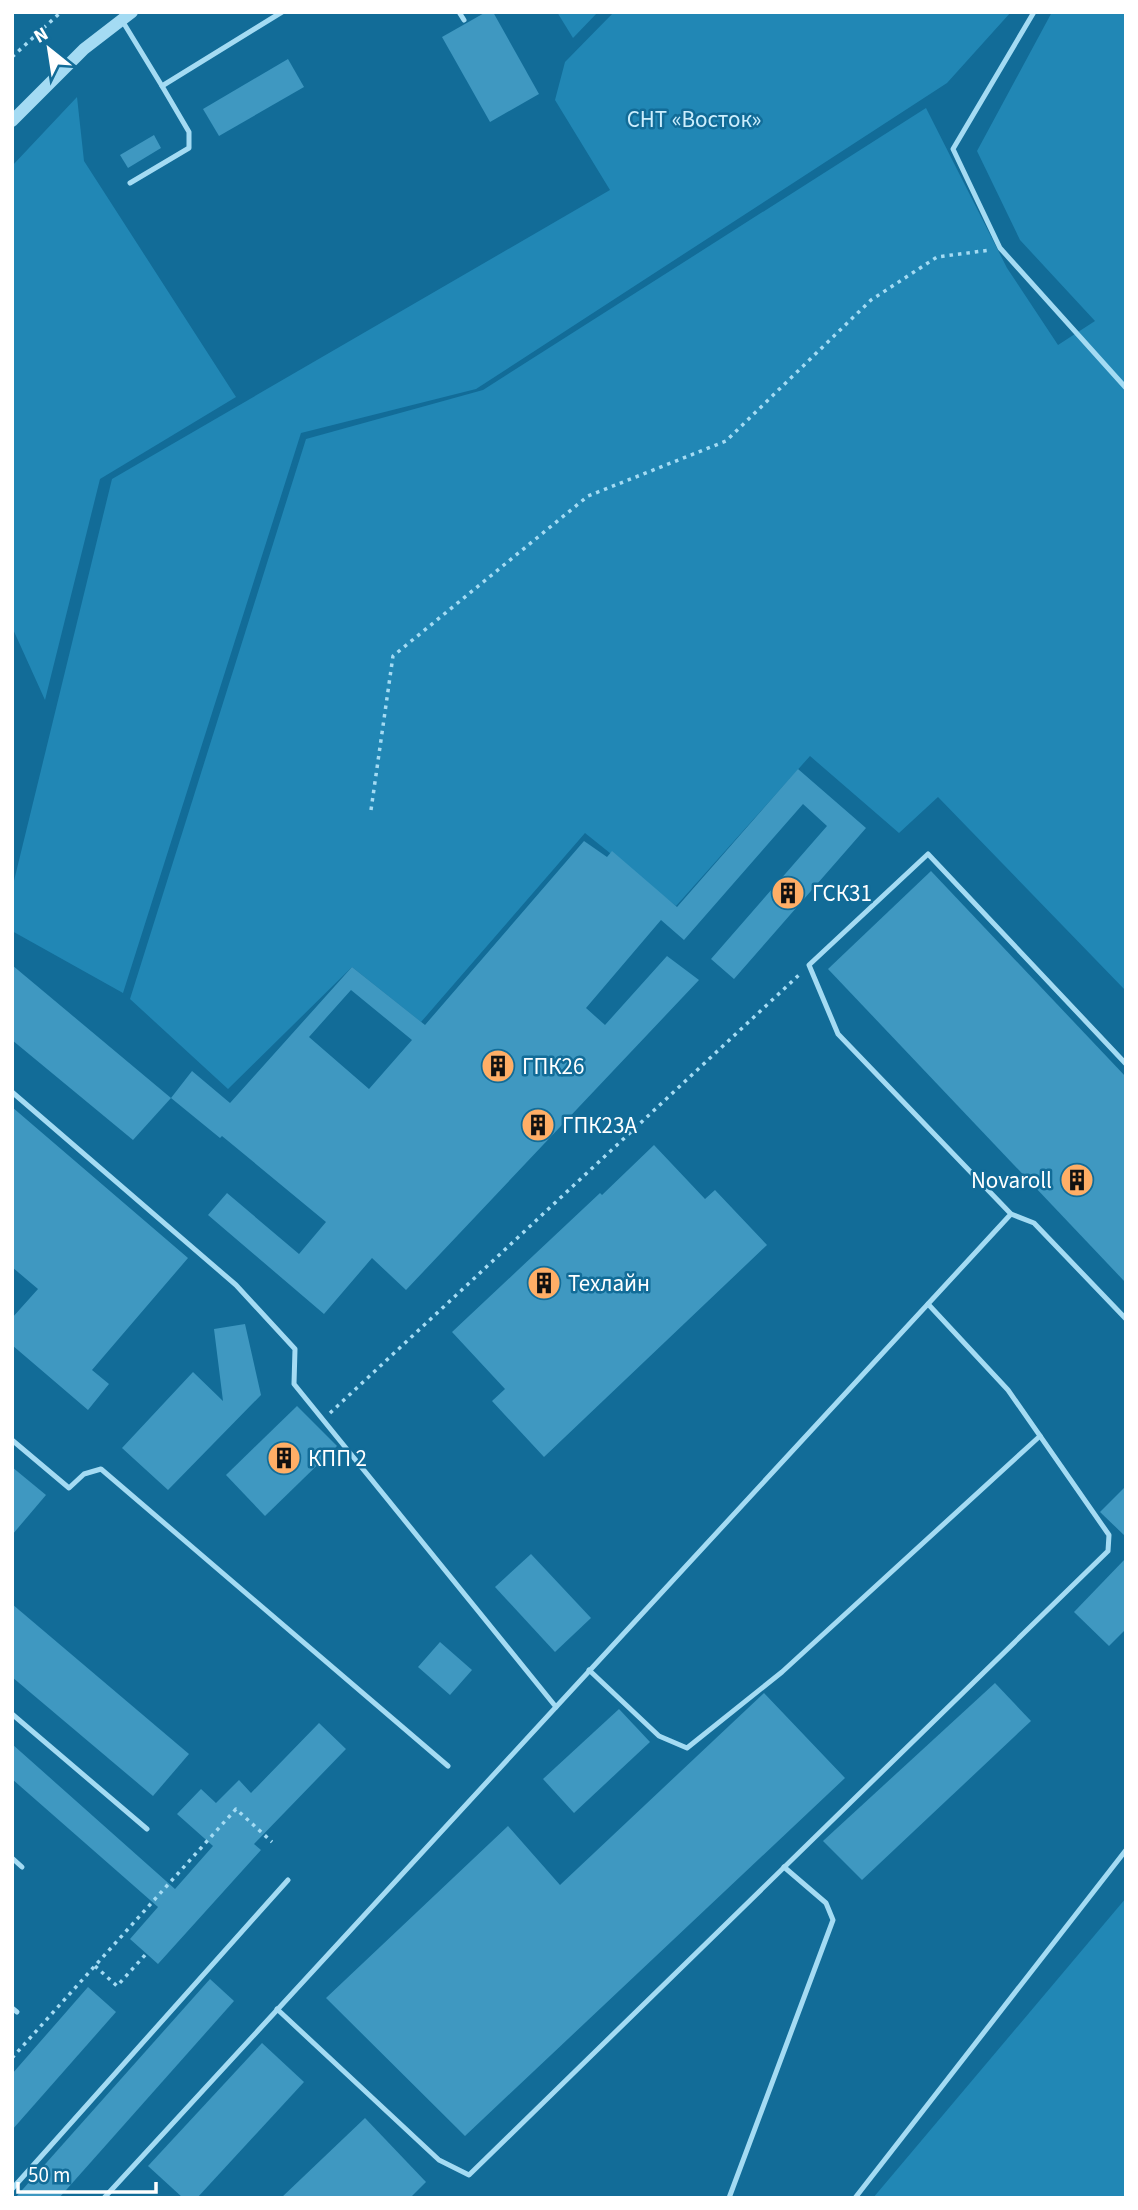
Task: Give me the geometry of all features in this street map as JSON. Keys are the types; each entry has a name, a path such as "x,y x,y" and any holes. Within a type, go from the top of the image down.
{"street":[{"path":"12,121 84,49 127,16"}],"lane":[{"path":"162,86 282,12"},
{"path":"459,12 464,20"},
{"path":"1034,12 953,149 1000,248 1126,388"},
{"path":"127,16 162,86 189,132 189,148 130,183"},
{"path":"1126,1064 928,854 809,965 838,1034 1011,1214 1034,1223 1126,1319"},
{"path":"12,1092 236,1286 295,1349 294,1384 556,1707"},
{"path":"104,2198 1011,1214"},
{"path":"277,2009 439,2160 469,2175 1108,1551 1109,1535 1008,1390 928,1304"},
{"path":"589,1670 659,1736 687,1748 782,1672 1040,1436"},
{"path":"12,1440 69,1488 84,1474 101,1469 448,1766"},
{"path":"12,1714 147,1829"},
{"path":"855,2198 1126,1850"},
{"path":"12,1858 22,1867"},
{"path":"729,2198 833,1920 826,1903 784,1867"},
{"path":"12,2189 288,1880"}],"path":[{"path":"12,57 61,12"},
{"path":"371,810 393,656 588,496 726,441 871,300 937,257 1000,248"},
{"path":"323,1420 809,965"},
{"path":"12,2058 236,1809 272,1842"},
{"path":"95,1966 117,1986 146,1954"}],"green space":[{"path":"557,12 598,12 573,38"},
{"name":"СНТ «Восток»","path":"614,12 1011,12 947,83 476,389 301,433 123,993 12,931 12,889 112,479 610,190 555,100 565,62"},
{"path":"1052,12 1126,12 1126,991 938,797 899,833 810,756 676,906 585,833 421,1022 352,967 228,1089 130,999 306,439 483,390 926,108 1007,268 1058,345 1095,321 1020,240 977,151"},
{"path":"77,97 84,161 236,397 100,479 45,700 12,627 12,166"},
{"path":"1126,1898 1126,2198 873,2198"}],"building":[{"path":"486,12 493,12 539,94 490,122 442,37"},
{"path":"288,59 304,87 219,136 203,109"},
{"path":"154,135 161,148 128,168 120,155"},
{"path":"798,769 866,828 734,979 711,959 827,826 803,804 684,940 661,920 586,1008 605,1025 667,956 699,980 406,1290 372,1258 324,1314 208,1215 227,1193 299,1254 326,1222 222,1136 220,1138 171,1098 192,1071 230,1103 352,967 425,1025 584,841 607,857 612,851 677,907","holes":["351,990 412,1040 369,1089 309,1037"]},
{"name":"Novaroll","path":"931,871 1126,1077 1126,1283 828,969"},
{"path":"12,965 171,1098 133,1140 12,1040"},
{"path":"12,1107 188,1258 92,1370 109,1384 88,1410 12,1345 12,1318 38,1289 12,1267"},
{"path":"654,1145 705,1199 715,1190 767,1245 544,1457 492,1401 505,1389 452,1332"},
{"path":"245,1324 261,1395 168,1490 122,1448 193,1372 223,1401 214,1329"},
{"name":"КПП 2","path":"297,1406 337,1446 265,1516 226,1475"},
{"path":"12,1467 46,1495 12,1535"},
{"path":"1126,1486 1126,1537 1100,1512"},
{"path":"531,1554 591,1618 555,1652 495,1587"},
{"path":"1126,1558 1126,1629 1109,1646 1074,1612"},
{"path":"12,1604 189,1754 153,1796 12,1677"},
{"path":"440,1642 472,1670 450,1695 418,1667"},
{"path":"995,1683 1031,1721 862,1880 823,1841"},
{"path":"764,1693 845,1778 465,2136 326,1998 508,1826 560,1885"},
{"path":"619,1709 650,1742 574,1813 543,1779"},
{"path":"319,1723 346,1749 254,1844 261,1850 158,1964 130,1939 158,1907 12,1779 12,1744 175,1889 213,1846 177,1814 201,1789 216,1803 239,1780 251,1793"},
{"path":"210,1979 234,2001 59,2198 15,2198"},
{"path":"88,1987 116,2012 12,2130 12,2074"},
{"path":"262,2043 304,2082 197,2198 183,2198 148,2166"},
{"path":"365,2118 426,2182 410,2198 281,2198"}],"place":[{"name":"ГСК31","path":"788,893"},
{"name":"ГПК26","path":"498,1066"},
{"name":"ГПК23А","path":"538,1125"},
{"name":"Novaroll","path":"1077,1180"},
{"name":"Техлайн","path":"544,1283"},
{"name":"КПП 2","path":"284,1458"}]}
